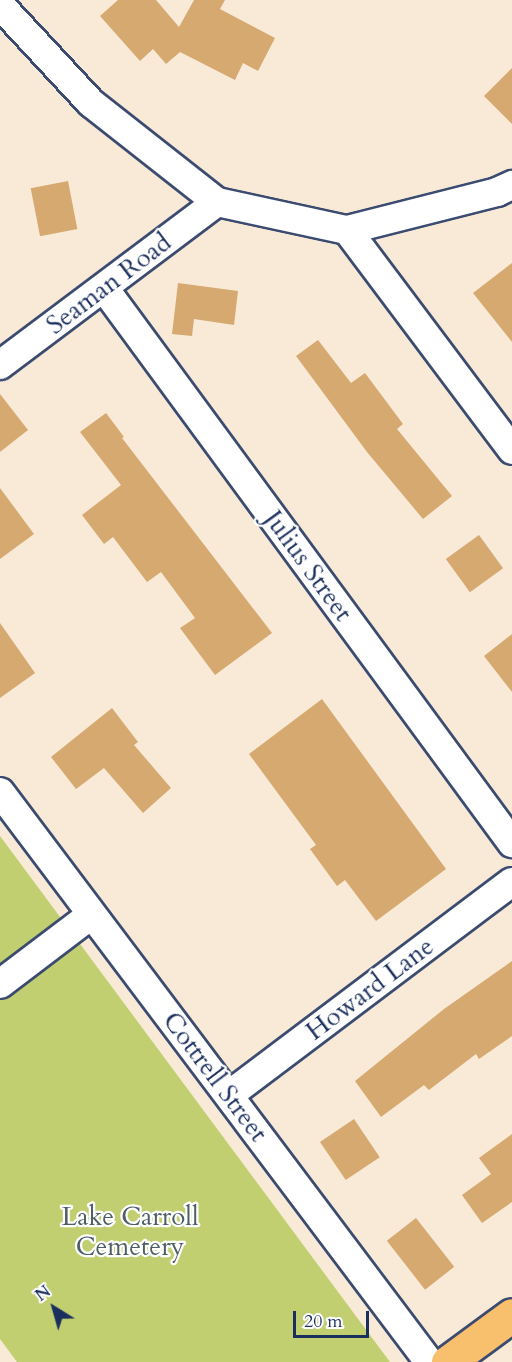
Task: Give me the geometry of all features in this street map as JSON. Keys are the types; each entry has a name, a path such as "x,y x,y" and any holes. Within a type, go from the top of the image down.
{"main road":[{"path":"448,1362 512,1315"}],"street":[{"path":"0,5 91,103 217,202 347,230 497,192 512,185"},
{"name":"Seaman Road","path":"0,365 217,202"},
{"path":"347,230 512,450"},
{"name":"Julius Street","path":"104,288 512,843"},
{"name":"Cottrell Street","path":"0,792 429,1362"},
{"name":"Howard Lane","path":"229,1095 512,882"},
{"path":"0,984 91,915"}],"green space":[{"name":"Lake Carroll Cemetery","path":"0,836 390,1362 17,1362 0,1339"}],"building":[{"path":"118,0 156,0 179,27 194,0 225,0 220,9 275,38 258,71 243,63 235,80 180,52 166,64 153,49 140,61 100,16"},
{"path":"512,68 512,124 484,96"},
{"path":"68,181 77,229 40,236 31,188"},
{"path":"512,263 512,342 473,293"},
{"path":"178,283 238,291 234,325 194,319 192,336 172,334"},
{"path":"318,340 351,383 365,373 403,424 397,429 452,496 423,519 367,452 296,356"},
{"path":"0,394 28,430 0,452"},
{"path":"106,413 124,437 122,438 272,633 215,675 180,628 195,618 161,572 147,582 113,537 104,544 82,515 121,485 80,432"},
{"path":"0,488 34,534 0,559"},
{"path":"479,535 503,568 470,592 446,559"},
{"path":"0,623 35,673 0,698"},
{"path":"512,634 512,692 484,656"},
{"path":"322,699 446,869 376,921 345,880 337,886 310,849 316,845 249,754"},
{"path":"112,708 138,742 134,745 171,788 143,813 104,768 76,789 51,757"},
{"path":"512,961 512,1036 479,1059 476,1054 429,1090 424,1085 381,1117 355,1081 444,1009"},
{"path":"354,1119 380,1157 346,1180 320,1142"},
{"path":"512,1134 512,1202 482,1223 462,1195 491,1174 479,1158"},
{"path":"416,1218 454,1267 425,1290 387,1241"}]}
